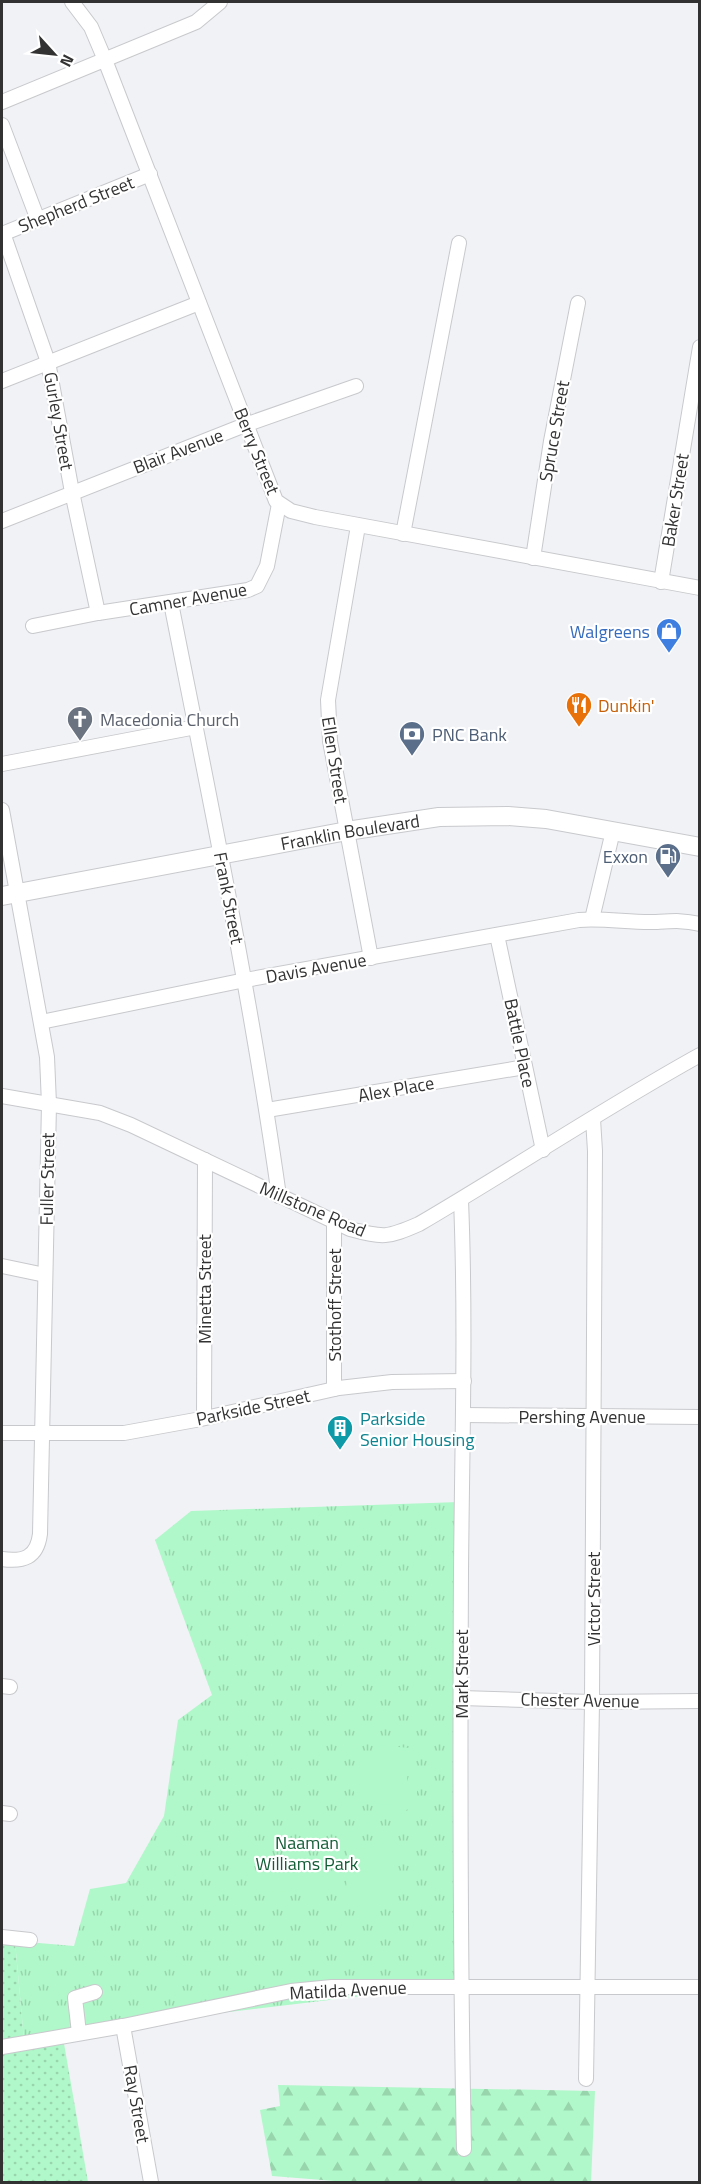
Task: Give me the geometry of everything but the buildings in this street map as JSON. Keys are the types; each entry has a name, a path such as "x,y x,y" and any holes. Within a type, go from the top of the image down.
{"main road":[{"name":"Franklin Boulevard","path":"9,895 346,831 439,817 508,816 546,819 699,847"}],"street":[{"name":"Berry Street","path":"72,2 91,27 105,60 245,425 272,493 279,504 291,511 358,526 699,588"},
{"path":"2,102 196,22 220,2"},
{"path":"2,125 38,220"},
{"name":"Shepherd Street","path":"2,233 150,174"},
{"name":"Gurley Street","path":"2,233 48,362 72,492 98,613"},
{"path":"403,534 459,243"},
{"path":"2,381 199,303"},
{"name":"Spruce Street","path":"533,558 551,441 578,303"},
{"name":"Baker Street","path":"661,582 699,347"},
{"name":"Blair Avenue","path":"2,521 245,425 356,386"},
{"name":"Camner Avenue","path":"33,626 98,613 248,590 257,586 267,566 279,504"},
{"name":"Ellen Street","path":"358,526 327,700 330,741 371,958"},
{"name":"Frank Street","path":"171,603 244,980 267,1110 279,1196"},
{"path":"2,764 196,727"},
{"name":"Fuller Street","path":"2,810 9,895 48,1057 49,1104 39,1547 30,1556 12,1560 2,1559"},
{"path":"592,919 613,831"},
{"name":"Davis Avenue","path":"41,1022 244,980 592,919 656,922 680,920 699,924"},
{"name":"Battle Place","path":"497,935 543,1150"},
{"name":"Millstone Road","path":"2,1096 100,1113 131,1125 350,1230 380,1237 398,1233 461,1200 699,1054"},
{"name":"Alex Place","path":"267,1110 525,1067"},
{"name":"Victor Street","path":"586,2079 592,1702 595,1151 593,1119"},
{"name":"Minetta Street","path":"204,1418 205,1160"},
{"name":"Mark Street","path":"461,1200 464,1381 461,1986 464,2150"},
{"name":"Stothoff Street","path":"334,1221 334,1389"},
{"path":"2,1266 45,1275"},
{"name":"Parkside Street","path":"2,1433 124,1433 334,1389 392,1382 464,1381"},
{"name":"Pershing Avenue","path":"464,1415 699,1417"},
{"path":"2,1559 2,1569"},
{"name":"Chester Avenue","path":"461,1698 592,1702 699,1701"},
{"path":"2,1937 30,1940"},
{"name":"Matilda Avenue","path":"2,2046 123,2026 291,1991 365,1986 699,1987"},
{"path":"79,2033 75,1998 95,1992"},
{"name":"Ray Street","path":"123,2026 151,2182"}],"green space":[{"name":"Naaman Williams Park","path":"459,1502 455,1985 62,2032 24,2040 15,1941 74,1946 90,1889 126,1883 164,1816 178,1720 212,1695 155,1540 191,1511"},
{"path":"379,1745 409,1748 407,1782 417,1789 417,1804 403,1812 394,1811 390,1805 358,1802 354,1792 353,1776 356,1769 365,1757"},
{"path":"347,1844 394,1844 394,1906 346,1906"},
{"path":"260,1858 321,1859 321,1892 259,1891"},
{"path":"2,1940 15,1941 24,2040 62,2032 88,2182 2,2182"},
{"path":"278,2085 595,2091 591,2182 347,2182 272,2176 260,2110 280,2106"}],"place":[{"name":"Walgreens","path":"669,654"},
{"name":"Dunkin'","path":"579,728"},
{"name":"Macedonia Church","path":"80,742"},
{"name":"PNC Bank","path":"412,757"},
{"name":"Exxon","path":"668,879"},
{"name":"Parkside Senior Housing","path":"340,1451"}]}
